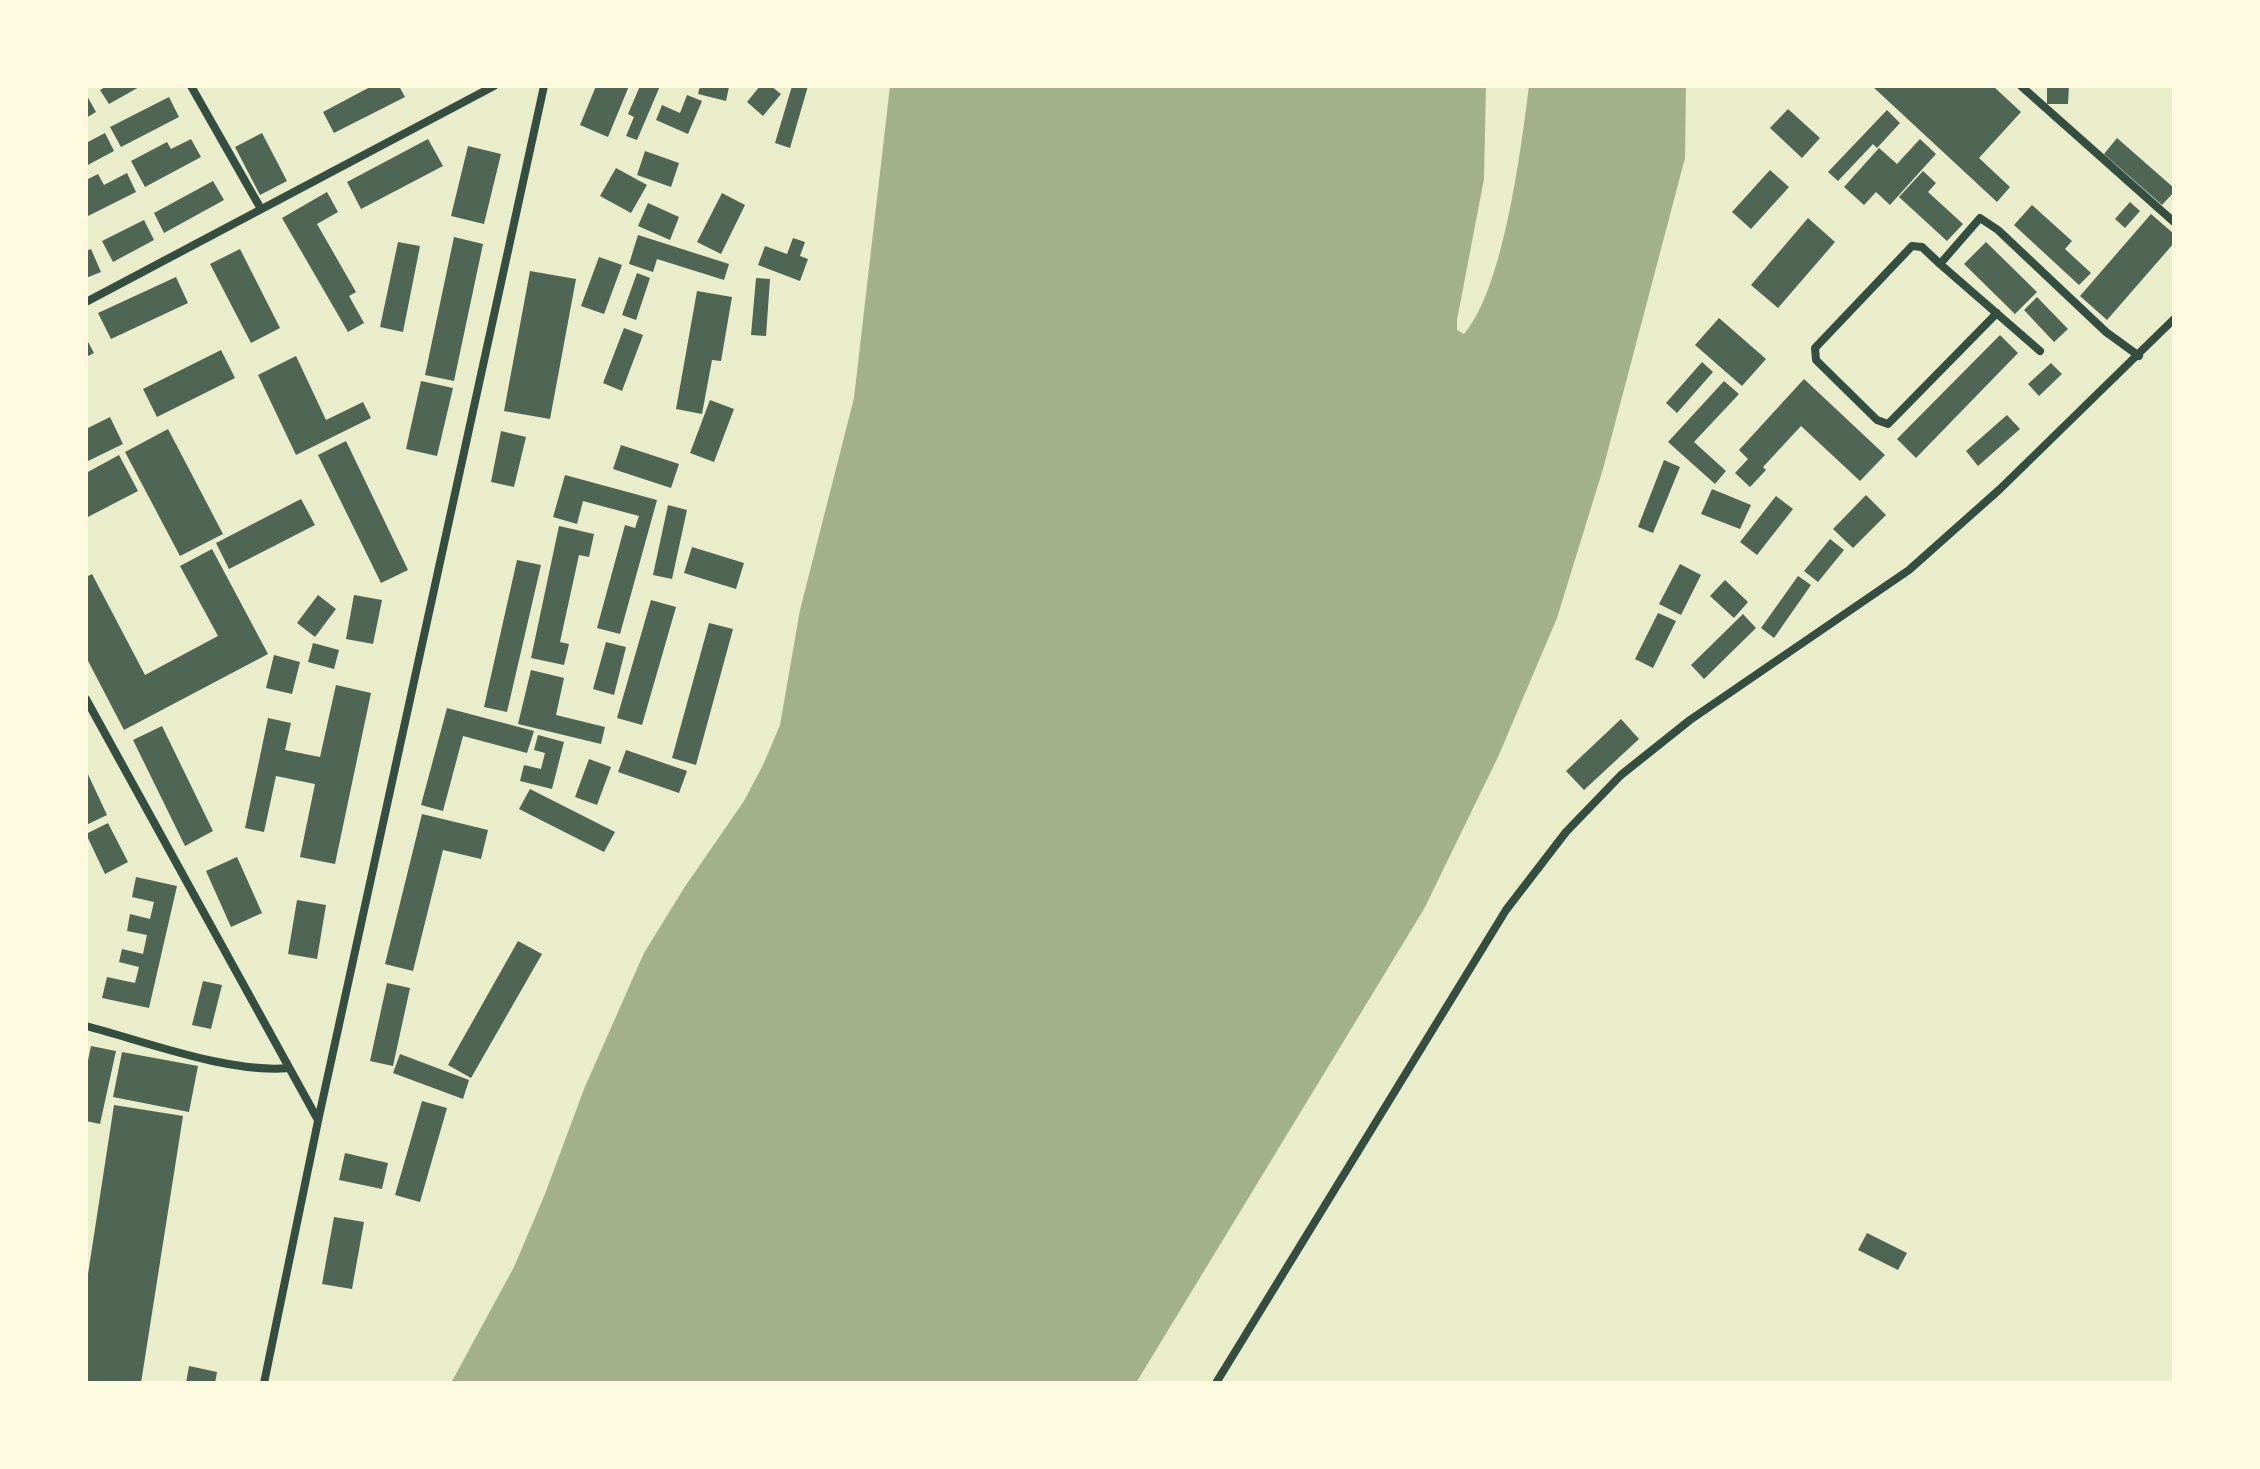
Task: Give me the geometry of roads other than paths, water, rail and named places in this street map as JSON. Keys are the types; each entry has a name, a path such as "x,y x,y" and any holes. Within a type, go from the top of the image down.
{"street":[{"path":"191,86 261,209"},
{"path":"86,302 494,86"},
{"path":"264,1383 318,1121 544,86"},
{"path":"2021,86 2174,222"},
{"path":"1940,264 1980,218 1987,221 2106,332 2139,356"},
{"path":"1997,313 1888,424 1877,420 1816,360 1815,348 1912,246 1922,247 1940,264 1997,313 2040,351"},
{"path":"1216,1383 1506,910 1566,832 1621,775 1690,720 1909,570 2000,489 2174,319"},
{"path":"86,699 318,1121"},
{"path":"86,1026 208,1059 268,1070 289,1068"}]}
